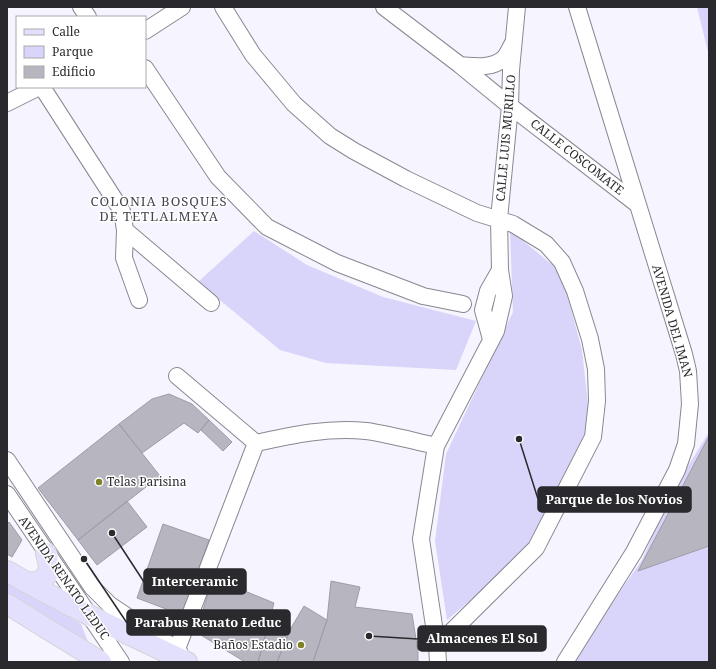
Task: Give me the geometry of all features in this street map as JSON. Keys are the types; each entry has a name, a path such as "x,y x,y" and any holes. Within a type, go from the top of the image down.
{"main road":[{"path":"24,581 32,583 37,582 46,576 49,566 46,553"},
{"path":"7,571 92,617 182,656"},
{"path":"7,604 101,662"}],"street":[{"path":"81,7 87,16"},
{"path":"146,30 182,7"},
{"path":"223,7 253,55 289,99 330,136 354,152 406,179 477,213 513,224 546,244 562,262 575,291 590,338 596,369 597,401 593,437 536,548 437,646"},
{"name":"CALLE COSCOMATE","path":"384,7 637,204"},
{"name":"CALLE LUIS MURILLO","path":"438,662 421,539 436,446 496,331 504,296 500,270 499,219 510,106 511,70 517,7"},
{"name":"AVENIDA DEL IMAN","path":"564,662 634,552 677,470 687,437 690,404 688,371 577,7"},
{"path":"460,65 483,67 492,65 503,60 514,42"},
{"path":"146,69 218,176 268,228 337,263 423,296 463,304"},
{"path":"7,103 37,88"},
{"path":"43,88 122,211 125,230 124,258 140,300"},
{"path":"125,230 211,303"},
{"path":"177,376 256,443"},
{"path":"256,443 291,435 327,430 366,431 436,446"},
{"path":"182,656 256,443"},
{"name":"AVENIDA RENATO LEDUC","path":"7,460 92,587 110,604 182,656 193,662"},
{"name":"AVENIDA RENATO LEDUC","path":"7,494 46,553 92,617 121,662"}],"green space":[{"path":"697,7 709,7 709,56"},
{"path":"510,230 561,272 582,350 590,424 567,492 524,555 447,620 435,541 446,454 513,312"},
{"path":"254,231 307,265 383,297 476,321 456,370 326,363 280,350 198,282"},
{"path":"709,432 709,662 571,662 642,560 672,492"},
{"path":"7,579 81,624 91,649 7,600"}],"building":[{"path":"169,394 192,404 209,420 198,433 184,423 142,453 119,424 152,399"},
{"path":"209,420 232,442 223,451 201,430"},
{"name":"Telas Parisina","path":"119,424 160,476 78,540 38,488"},
{"path":"709,436 709,546 638,571"},
{"path":"127,501 147,527 97,565 78,540"},
{"path":"9,522 22,540 12,557 7,554 7,524"},
{"path":"163,524 209,540 182,615 137,598"},
{"path":"213,578 274,603 258,662 245,662 196,632"},
{"path":"331,581 360,587 355,607 412,614 418,652 418,662 313,662 327,620"},
{"name":"Baños Estadio","path":"304,606 327,620 313,662 277,662 291,628"},
{"path":"270,620 291,628 277,662 258,662"}],"place":[{"name":"Parque de los Novios","path":"519,439"},
{"name":"Telas Parisina","path":"99,482"},
{"name":"Interceramic","path":"112,533"},
{"name":"Parabus Renato Leduc","path":"84,559"},
{"name":"Almacenes El Sol","path":"369,636"},
{"name":"Baños Estadio","path":"301,645"}],"district":[{"name":"COLONIA BOSQUES DE TETLALMEYA","path":"159,208"}]}
